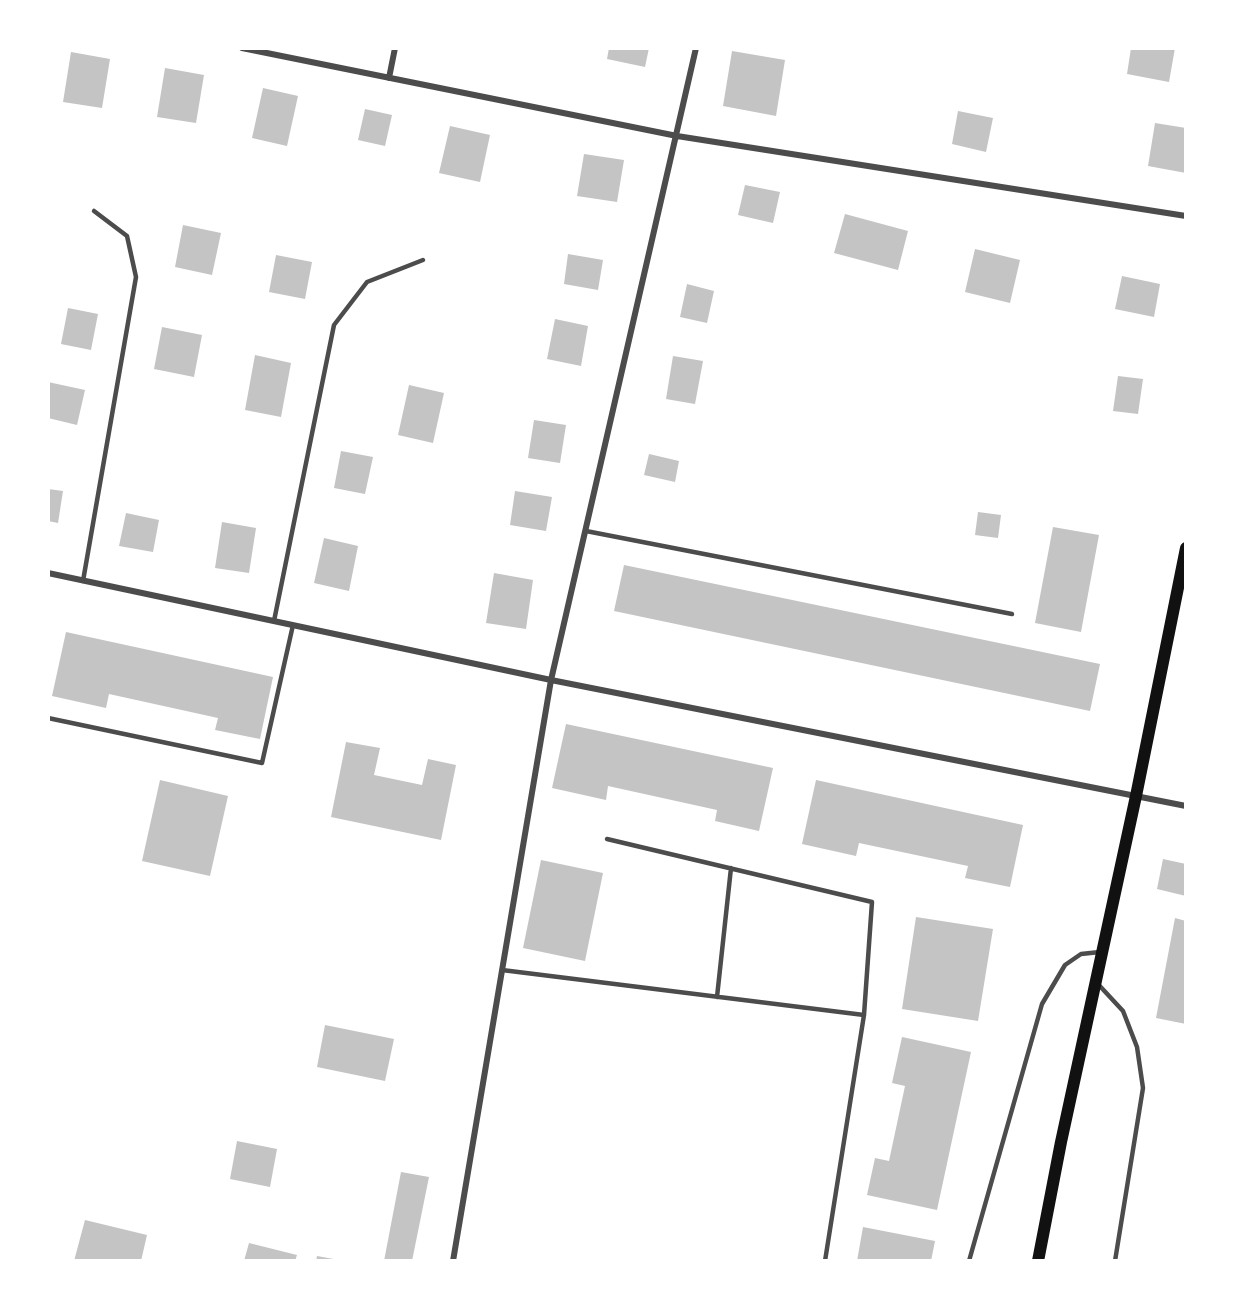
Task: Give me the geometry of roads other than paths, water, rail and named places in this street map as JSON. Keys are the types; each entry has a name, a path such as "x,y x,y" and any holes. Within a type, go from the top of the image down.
{"main road":[{"path":"1038,1261 1186,548"}],"street":[{"path":"242,48 677,136 1186,216"},
{"path":"389,78 395,48"},
{"path":"453,1261 552,680 696,48"},
{"path":"48,573 552,680 1186,806"}],"lane":[{"path":"83,581 135,277 127,236 94,211"},
{"path":"274,621 334,325 367,282 423,260"},
{"path":"586,531 1012,614"},
{"path":"48,718 262,763 293,625"},
{"path":"607,839 872,902 864,1016 825,1261"},
{"path":"717,997 731,868"},
{"path":"969,1261 1042,1004 1065,965 1081,954 1102,952"},
{"path":"502,970 864,1016"},
{"path":"1096,981 1123,1011 1137,1047 1143,1088 1115,1261"}]}
